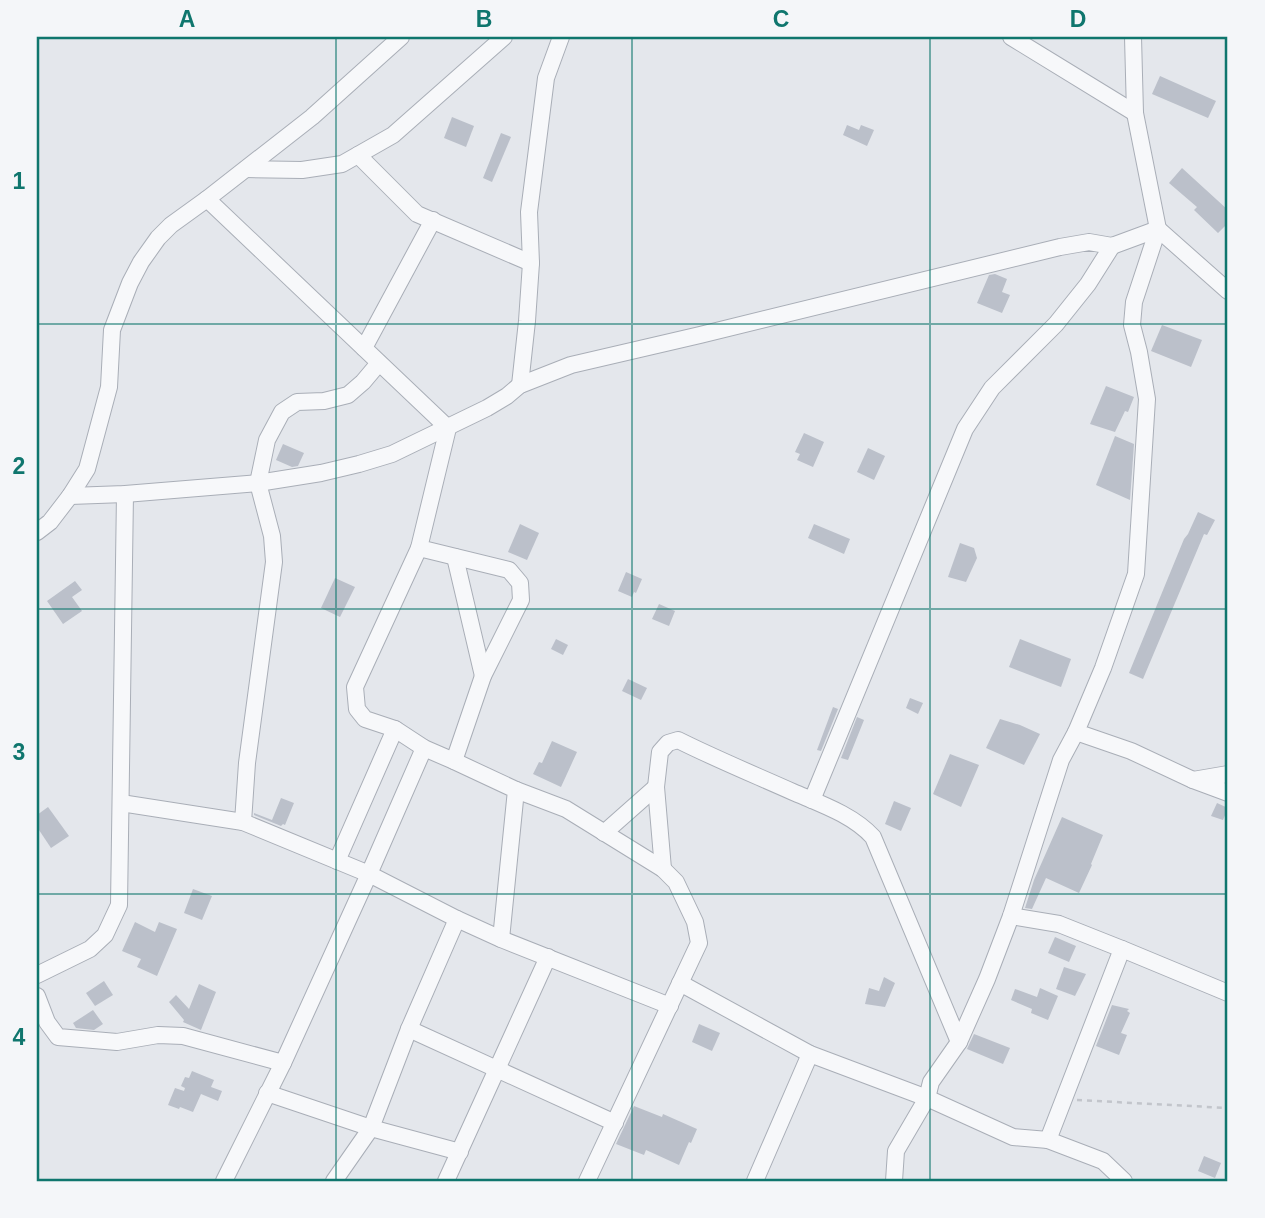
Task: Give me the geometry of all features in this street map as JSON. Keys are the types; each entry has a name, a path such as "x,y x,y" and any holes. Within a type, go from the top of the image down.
{"street":[{"path":"37,532 50,522 87,469 109,387 112,330 141,262 171,225 312,117 401,37"},
{"path":"246,169 302,170 342,164 393,135 504,37"},
{"path":"520,385 531,263 529,212 544,87 561,37"},
{"path":"1011,37 1135,113"},
{"path":"894,1181 896,1151 927,1098 932,1082 959,1042 987,979 1011,916 1061,760 1103,668 1136,575 1147,399 1132,324 1134,302 1158,229 1135,113 1133,37"},
{"path":"358,155 412,210 531,263"},
{"path":"207,199 448,428"},
{"path":"364,348 433,220"},
{"path":"70,496 258,483 321,473 370,461 392,454 448,428 497,402 520,385 571,365 1032,256 1060,247 1089,242 1112,246 1158,229"},
{"path":"1158,229 1228,291"},
{"path":"812,800 965,429 992,388 1056,324 1088,284 1112,246"},
{"path":"243,822 247,763 274,562 272,536 258,483 267,440 282,412 297,402 324,401 348,395 380,363"},
{"path":"448,428 419,548 355,687 357,709 365,719 395,729 424,748 516,790 566,809 663,869 676,882 695,922 699,943 587,1181"},
{"path":"37,975 90,949 105,935 119,905 125,494"},
{"path":"419,548 509,570 520,583 522,600 483,676 454,761"},
{"path":"455,557 483,676"},
{"path":"337,861 395,729"},
{"path":"1076,732 1131,751 1228,793"},
{"path":"663,869 656,787 660,752 668,744 678,740 863,826 873,837 959,1042"},
{"path":"224,1181 283,1063 424,748"},
{"path":"1193,780 1228,774"},
{"path":"604,833 656,787"},
{"path":"501,939 516,790"},
{"path":"121,803 243,822 369,874 501,939 670,1006"},
{"path":"1011,916 1059,924 1228,993"},
{"path":"334,1181 371,1128 409,1029 457,919"},
{"path":"1048,1140 1122,949"},
{"path":"446,1181 548,957"},
{"path":"680,983 810,1054 927,1098 1013,1137 1048,1140 1103,1161 1124,1181"},
{"path":"37,996 47,1021 58,1037 117,1042 158,1035 183,1035 283,1063"},
{"path":"409,1029 615,1123"},
{"path":"755,1181 810,1054"},
{"path":"267,1093 371,1128 460,1152"}],"path":[{"path":"1063,1099 1228,1108"}],"building":[{"path":"1160,76 1216,101 1208,118 1152,94"},
{"path":"452,117 474,126 466,147 444,138"},
{"path":"847,125 859,130 861,125 874,130 867,146 843,135"},
{"path":"501,133 511,137 492,182 483,178"},
{"path":"1182,168 1228,210 1228,223 1218,233 1194,210 1197,207 1169,183"},
{"path":"995,274 1007,279 1002,292 1010,295 1002,313 977,303 989,275"},
{"path":"1162,325 1202,340 1191,367 1151,351"},
{"path":"1106,386 1134,397 1115,432 1090,424"},
{"path":"804,433 824,442 813,467 797,460 800,454 795,452"},
{"path":"1115,436 1134,444 1130,500 1096,485"},
{"path":"283,444 304,453 298,466 292,467 276,460"},
{"path":"868,448 885,456 874,480 857,472"},
{"path":"1198,512 1215,520 1207,535 1204,534 1143,679 1129,673 1184,539"},
{"path":"520,524 539,533 527,560 508,552"},
{"path":"814,524 850,539 844,554 808,538"},
{"path":"960,543 974,548 977,558 966,582 948,577"},
{"path":"626,572 642,579 632,597 618,591"},
{"path":"335,578 355,587 340,617 321,608"},
{"path":"75,581 82,590 72,597 82,611 63,624 47,601"},
{"path":"659,604 675,611 669,626 652,619"},
{"path":"556,639 568,645 563,655 551,649"},
{"path":"1020,639 1071,659 1061,687 1009,667"},
{"path":"628,679 647,688 641,700 622,691"},
{"path":"910,698 923,703 918,714 906,708"},
{"path":"833,707 838,709 821,751 817,750"},
{"path":"857,717 864,720 848,760 841,758"},
{"path":"1000,719 1040,734 1024,765 986,748"},
{"path":"552,741 577,752 561,787 533,774 539,762 542,763"},
{"path":"950,754 979,765 961,807 933,794"},
{"path":"281,798 294,803 285,825 281,826 254,815 272,820"},
{"path":"894,801 911,808 901,831 885,824"},
{"path":"1217,803 1228,808 1223,820 1211,816"},
{"path":"48,807 69,836 51,848 37,827 37,815"},
{"path":"1062,817 1103,835 1092,865 1079,893 1046,878 1032,909 1025,908 1034,880"},
{"path":"193,889 212,896 202,920 184,913"},
{"path":"135,922 155,932 159,922 177,929 157,976 137,967 141,959 122,951"},
{"path":"1055,937 1076,946 1069,962 1048,953"},
{"path":"1064,967 1086,974 1075,996 1056,989"},
{"path":"884,977 895,983 885,1007 865,1004 869,988 879,991"},
{"path":"104,981 113,995 95,1006 86,993"},
{"path":"199,984 216,992 201,1030 183,1022 169,1002 176,995 189,1009"},
{"path":"1040,988 1058,996 1048,1020 1011,1000 1015,989 1037,997"},
{"path":"1112,1005 1129,1009 1127,1011 1130,1013 1121,1033 1127,1035 1119,1055 1096,1046"},
{"path":"93,1010 103,1024 94,1030 76,1028 73,1023"},
{"path":"699,1024 720,1033 712,1051 692,1042"},
{"path":"974,1034 1010,1048 1003,1064 967,1049"},
{"path":"192,1071 214,1080 211,1087 222,1091 218,1101 201,1094 193,1112 168,1105 175,1088 184,1091 185,1088 181,1086"},
{"path":"634,1106 662,1117 663,1114 697,1129 679,1165 646,1150 644,1155 616,1144"},
{"path":"1204,1156 1221,1163 1215,1178 1198,1171"}]}
